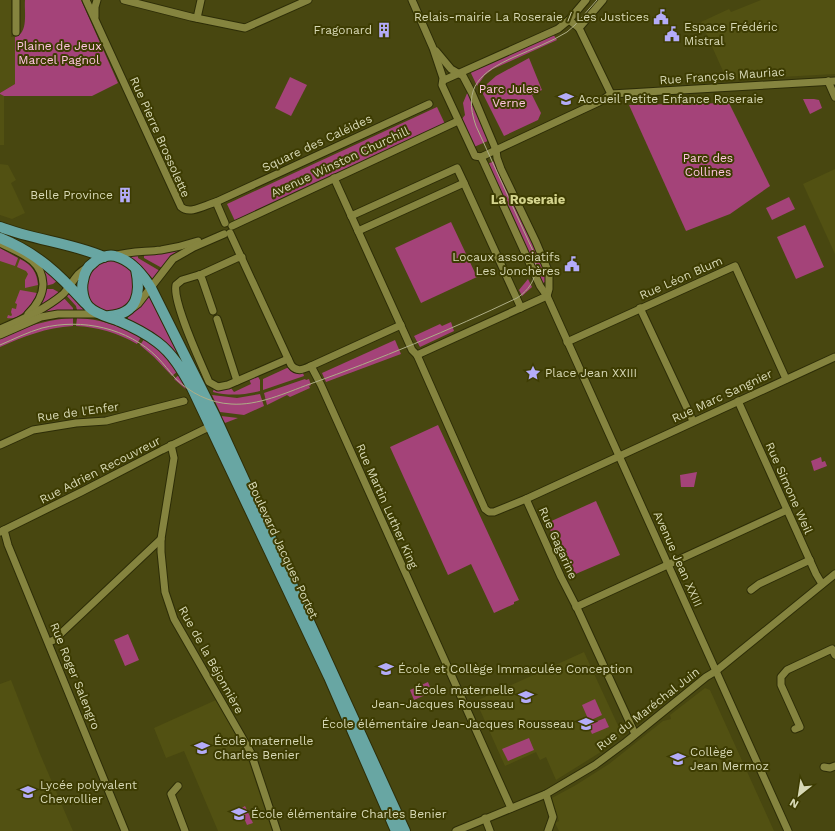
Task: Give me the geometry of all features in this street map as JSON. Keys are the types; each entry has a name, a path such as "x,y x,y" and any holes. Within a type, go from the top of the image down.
{"main road":[{"path":"0,227 33,238 126,261 136,269 151,288"},
{"path":"0,238 31,253 45,263 70,286 87,305 103,315"},
{"name":"Avenue Winston Churchill","path":"87,267 97,260 109,256"},
{"path":"87,267 82,287 87,305"},
{"path":"132,308 139,289 136,269"},
{"name":"Boulevard Jacques Portet","path":"151,288 193,370 328,660 405,831"},
{"name":"Avenue Winston Churchill","path":"103,315 121,314 132,308"},
{"name":"Boulevard Jacques Portet","path":"103,315 130,326 144,334 167,350 180,366 192,388 329,677 396,831"}],"street":[{"path":"16,0 16,32"},
{"name":"Rue Pierre Brossolette","path":"86,0 181,207 185,210 191,211 216,202"},
{"path":"95,19 95,7 97,0"},
{"path":"124,0 245,28 308,0"},
{"path":"197,18 201,0"},
{"name":"Avenue Jean XXIII","path":"412,0 433,48 444,80 442,85 458,121 475,156 481,157 540,286 547,296 788,831"},
{"path":"444,80 558,29 569,20 586,0"},
{"path":"580,28 603,0"},
{"path":"481,157 601,101 611,94 580,28 569,20"},
{"name":"Avenue Jean XXIII","path":"433,48 451,69 463,76 472,93 496,150 501,169 549,273 549,289 547,296"},
{"path":"832,81 835,97"},
{"name":"Rue François Mauriac","path":"611,94 832,81"},
{"name":"Square des Caléides","path":"216,202 429,104"},
{"name":"Avenue Winston Churchill","path":"109,256 124,252 154,251 181,247 202,240 458,121"},
{"path":"351,216 457,168 521,308"},
{"name":"Rue Gagarine","path":"334,178 412,350 417,355 485,510 494,512 526,498 561,577 636,734"},
{"path":"358,231 464,183"},
{"path":"216,202 226,229 242,258 292,367 302,370 401,325"},
{"name":"Avenue Winston Churchill","path":"132,308 138,304 163,271 179,255 226,229"},
{"name":"Avenue Winston Churchill","path":"0,243 32,260 41,270 43,288 41,296 36,306 24,318"},
{"path":"242,258 182,280 177,283 175,288 180,311 209,382 218,387 237,381 288,358"},
{"name":"Rue Léon Blum","path":"567,342 735,266 786,379"},
{"name":"Avenue Winston Churchill","path":"0,329 46,308 63,294 82,270 87,267"},
{"path":"199,275 202,278 214,311"},
{"path":"417,355 547,296"},
{"path":"640,308 693,422"},
{"name":"Avenue Winston Churchill","path":"0,335 41,317 58,314 103,315"},
{"path":"216,320 237,381"},
{"name":"Rue Marc Sangnier","path":"526,498 835,357"},
{"name":"Rue Martin Luther King","path":"311,366 324,391 510,808"},
{"name":"Rue de l'Enfer","path":"0,445 33,430 76,423 106,421 184,401"},
{"name":"Rue Simone Weil","path":"738,401 822,584"},
{"name":"Rue Adrien Recouvreur","path":"1,531 171,445 210,427"},
{"name":"Rue de la Béjonnière","path":"171,445 174,458 161,539 165,592 171,612 251,753 277,831"},
{"path":"576,607 787,510"},
{"name":"Rue Roger Salengro","path":"1,531 49,642 126,831"},
{"path":"49,642 54,640 161,539"},
{"path":"751,590 759,584 810,560"},
{"name":"Rue du Maréchal Juin","path":"456,831 546,794 595,764 636,734 706,677 716,671 835,574"},
{"path":"795,729 800,727 781,685 781,677 787,670 834,650"},
{"path":"824,767 830,768 835,766"},
{"path":"178,786 171,794 185,831"},
{"path":"546,794 553,817 548,831"},
{"path":"485,818 490,831"}],"shaded area":[{"path":"0,0 11,0 11,37 15,37 15,84 0,93"},
{"path":"761,0 835,0 835,74 727,80 701,22 729,9 731,12"},
{"path":"0,94 4,96 4,145 0,145"},
{"path":"0,164 8,165 16,180 11,183 25,213 12,219 0,215"},
{"path":"835,169 835,254 803,184"},
{"path":"0,249 30,265 34,271 38,285 35,299 30,306 20,314 0,324"},
{"path":"584,652 621,732 620,737 604,750 556,780 546,757 540,760 536,752 505,766 476,701"},
{"name":"Lycée polyvalent Chevrollier","path":"11,680 40,754 73,831 0,831 0,684"},
{"name":"Collège Jean Mermoz","path":"705,688 710,690 774,831 559,831 555,823 559,821 552,798 609,764 663,721 671,719 670,715"},
{"name":"École maternelle Charles Benier","path":"216,700 236,734 248,759 272,831 218,831 184,751 166,758 154,728"}],"green space":[{"name":"Plaine de Jeux Marcel Pagnol","path":"25,0 81,0 118,83 92,96 4,96 0,94 15,84 15,37 19,35 24,27"},
{"path":"553,34 557,40 493,69 485,75 477,86 470,71"},
{"name":"Parc Jules Verne","path":"529,58 542,90 532,95 541,113 538,120 504,136 483,94 487,84 496,76"},
{"path":"290,77 307,85 291,116 275,108"},
{"path":"468,91 490,140 474,147 461,120 465,115 463,103"},
{"path":"803,99 819,100 822,108 810,114"},
{"name":"Parc des Collines","path":"729,103 770,186 730,214 686,231 629,105"},
{"path":"437,107 445,124 235,221 227,204"},
{"path":"495,161 545,271 547,281 541,284 487,164"},
{"path":"789,197 795,209 772,220 766,208"},
{"path":"451,222 477,277 421,303 395,248"},
{"path":"805,225 824,267 796,279 777,237"},
{"path":"0,248 18,258 15,266 0,261"},
{"path":"180,249 181,251 162,268 144,258 144,254"},
{"path":"138,254 138,258 160,271 155,278 153,279 137,262 129,256"},
{"path":"20,259 33,269 38,285 25,288 25,280 28,274 26,271 17,267"},
{"path":"110,260 120,263 130,269 135,280 132,300 119,310 109,311 101,310 94,305 86,290 90,273 96,265"},
{"path":"41,265 58,280 53,284 45,286"},
{"path":"528,279 532,287 522,296 519,290"},
{"path":"45,289 53,289 60,293 38,308"},
{"path":"20,290 37,293 25,311 17,317 7,318 8,315 12,315 12,308 16,309 17,304 15,303"},
{"path":"69,293 84,309 83,310 77,310 76,306 66,295"},
{"path":"149,295 182,356 184,367 128,319 128,317"},
{"path":"63,297 73,308 73,310 57,311 28,320"},
{"path":"73,318 73,326 35,333 0,347 0,338 13,334 14,332 43,322"},
{"path":"77,318 110,324 141,337 137,344 108,331 76,326"},
{"path":"451,322 454,331 420,347 414,336 440,324 442,326"},
{"path":"145,338 159,349 178,371 172,376 140,345"},
{"path":"395,340 401,354 326,382 322,373"},
{"path":"289,367 294,373 303,373 304,376 263,390 263,379"},
{"path":"180,374 189,392 174,379"},
{"path":"257,375 260,380 260,391 236,394 213,392 214,388 231,388 234,392 251,384 249,379"},
{"path":"309,379 311,385 309,386 310,388 290,397 287,395 267,405 264,393"},
{"path":"260,394 264,406 244,415 220,412 212,395 237,398"},
{"path":"221,416 238,418 225,423"},
{"path":"438,425 519,600 514,602 514,604 494,613 471,564 448,575 390,447"},
{"path":"821,457 822,462 825,461 827,466 814,471 811,461"},
{"path":"697,472 694,487 681,487 680,475"},
{"path":"596,501 620,555 571,576 547,523"},
{"path":"128,634 139,660 125,666 114,640"},
{"path":"428,682 432,692 414,700 410,690"},
{"path":"595,699 602,715 589,721 582,705"},
{"path":"605,718 609,727 592,734 588,725"},
{"path":"529,738 534,750 508,761 502,749"},
{"path":"245,806 253,823 247,825 240,809"}],"tram line":[{"path":"0,345 42,328 57,325 73,324 104,328 118,332 145,347 160,360 175,378 194,393 216,402 241,404 261,401 281,395 362,365 441,333 517,298 528,289 534,278 536,265 535,258 476,126 471,101 473,91 477,82 492,69 567,32 597,0"}],"place":[{"name":"Relais-mairie La Roseraie / Les Justices","path":"661,17"},
{"name":"Fragonard","path":"384,30"},
{"name":"Espace Frédéric Mistral","path":"672,34"},
{"name":"Accueil Petite Enfance Roseraie","path":"566,99"},
{"name":"Belle Province","path":"125,195"},
{"name":"Locaux associatifs Les Jonchères","path":"572,264"},
{"name":"Place Jean XXIII","path":"533,373"},
{"name":"École et Collège Immaculée Conception","path":"386,669"},
{"name":"École maternelle Jean-Jacques Rousseau","path":"526,697"},
{"name":"École élémentaire Jean-Jacques Rousseau","path":"586,724"},
{"name":"École maternelle Charles Benier","path":"202,748"},
{"name":"Collège Jean Mermoz","path":"678,759"},
{"name":"Lycée polyvalent Chevrollier","path":"28,792"},
{"name":"École élémentaire Charles Benier","path":"239,814"}],"district":[{"name":"La Roseraie","path":"528,199"}]}
